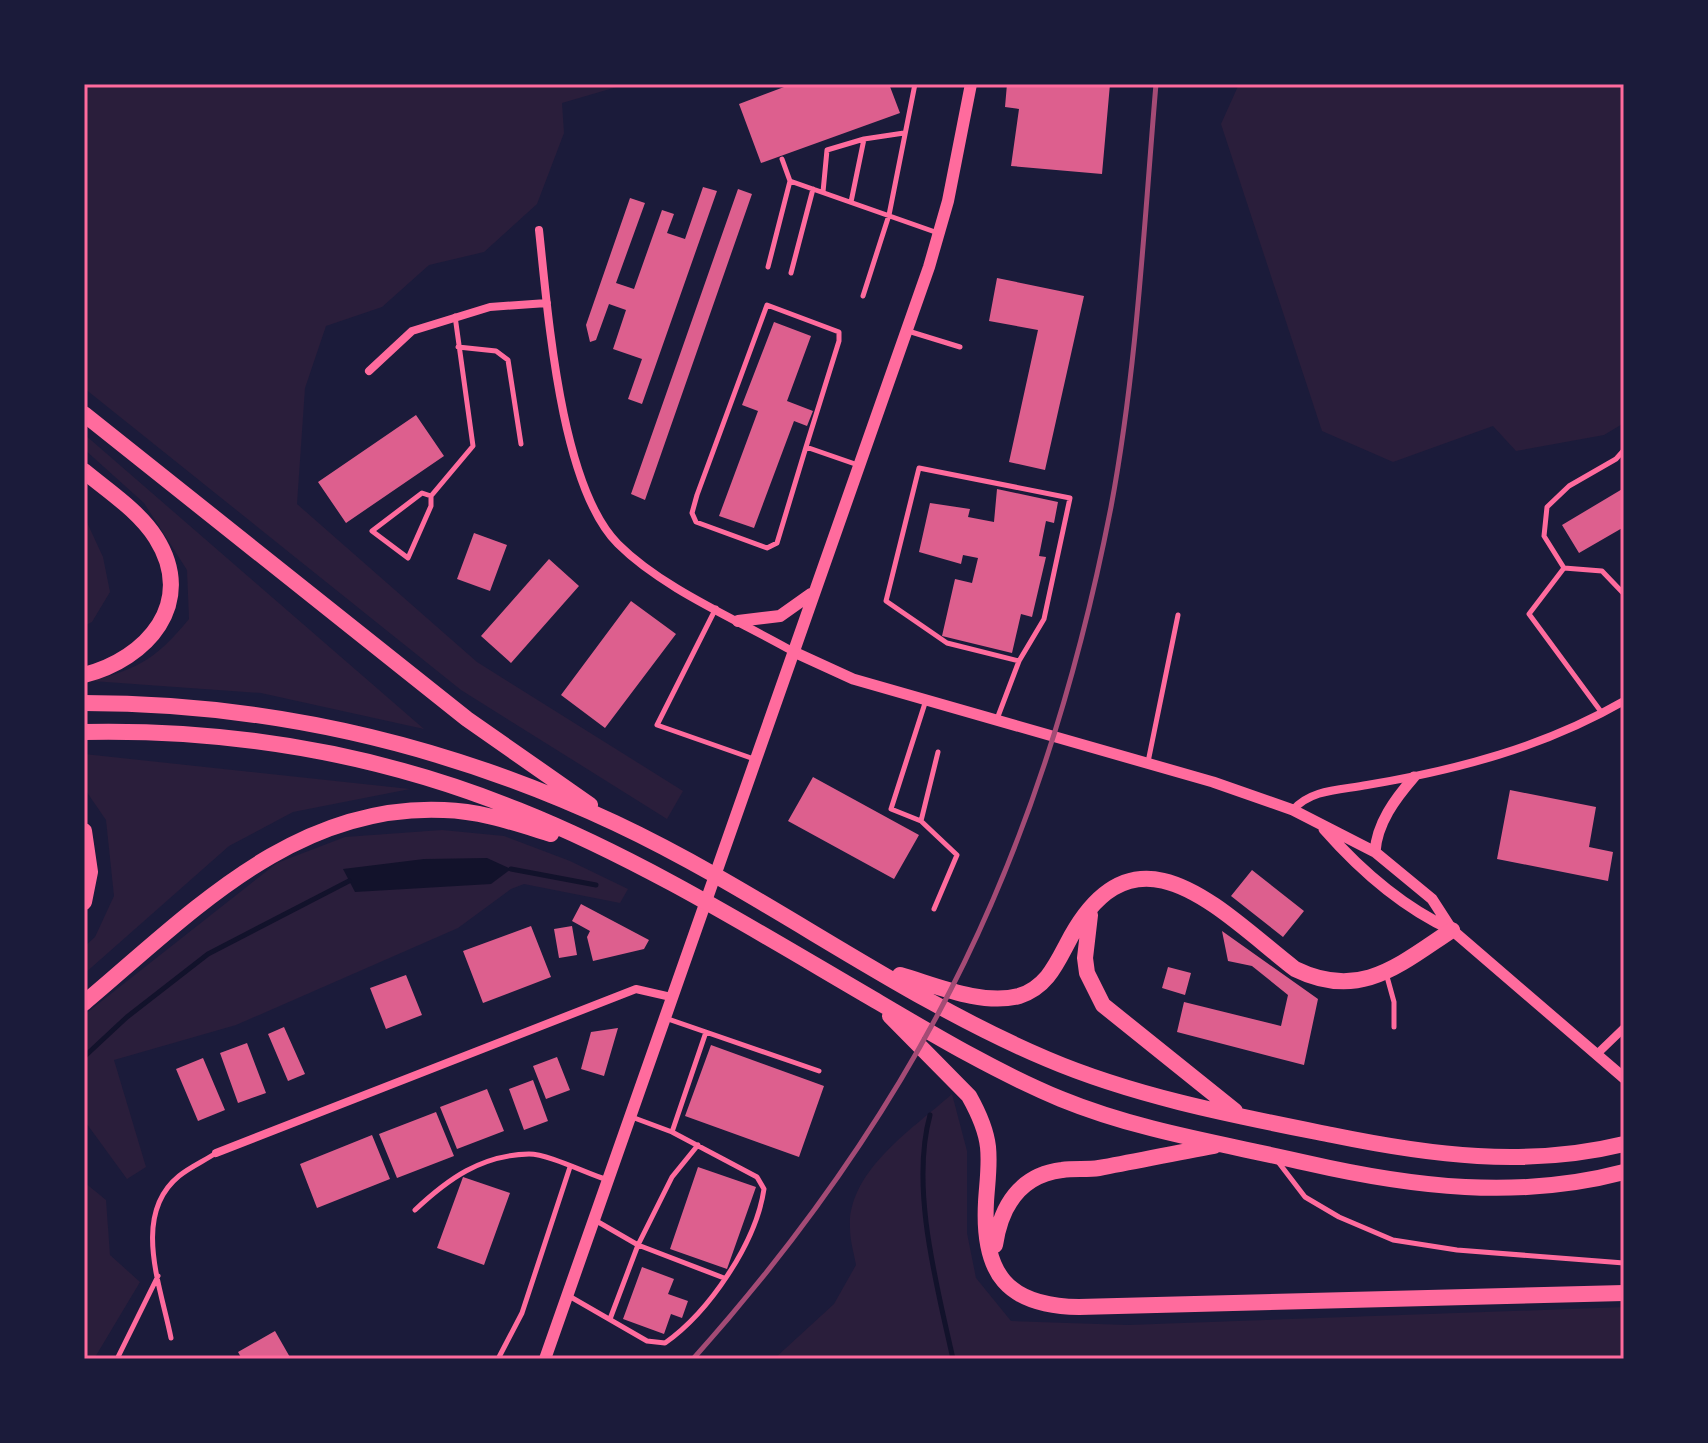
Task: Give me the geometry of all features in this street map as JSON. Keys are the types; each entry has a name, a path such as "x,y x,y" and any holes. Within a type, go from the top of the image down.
{"highway":[{"path":"84,414 467,719 617,824"},
{"path":"84,471 154,535 166,561 169,592 163,618 149,641 128,659 84,675"},
{"path":"84,703 269,716 389,740 534,788 617,824 881,970 928,990 962,1017 1075,1070 1240,1115 1393,1147 1465,1156 1565,1156 1624,1144"},
{"path":"84,732 145,731 209,736 326,753 411,774 504,805 645,870 1026,1083 1086,1109 1221,1144 1380,1178 1482,1189 1553,1186 1624,1172"},
{"path":"84,1003 244,869 295,840 334,824 390,813 443,810 488,815 602,848"},
{"path":"84,831 90,872 84,902"},
{"path":"928,990 1009,998 1033,990 1058,964 1068,941 1092,908 1114,888 1130,881 1163,878 1179,884 1212,905 1295,969 1316,979 1357,982 1386,972 1452,930"},
{"path":"1092,908 1085,958 1087,973 1103,1005 1240,1115"},
{"path":"870,997 969,1096 986,1133 986,1218 993,1262 1000,1278 1024,1299 1059,1307 1624,1293"},
{"path":"993,1262 998,1223 1006,1205 1020,1187 1038,1175 1091,1169 1221,1144"}],"main road":[{"path":"545,1359 907,331 939,233 971,84"},
{"path":"738,621 780,616 802,603 816,589"}],"street":[{"path":"539,230 547,303 574,461 596,515 617,543 643,566 826,669 1148,763 1293,810 1375,852 1432,899 1452,930"},
{"path":"369,371 412,331 455,315 490,307 547,303"},
{"path":"1293,810 1316,794 1414,777 1495,758 1624,701"},
{"path":"1375,852 1378,831 1389,810 1414,777"},
{"path":"1323,828 1345,853 1418,914 1452,930 1624,1078"},
{"path":"216,1153 636,989 671,997"},
{"path":"1597,1054 1624,1028"}],"lane":[{"path":"863,296 889,215 915,84"},
{"path":"823,192 827,150 864,139 904,133"},
{"path":"851,202 864,139"},
{"path":"768,267 790,181 782,159"},
{"path":"790,181 939,233"},
{"path":"791,273 813,189"},
{"path":"767,305 839,332 839,341 806,447 777,543 767,548 755,546 696,522 692,513 697,495 767,305"},
{"path":"431,496 422,493 372,531 408,558 431,506 431,496 473,446 455,315"},
{"path":"907,331 960,347"},
{"path":"458,347 496,351 508,360 521,444"},
{"path":"806,447 859,465"},
{"path":"1564,568 1544,536 1547,507 1569,486 1616,459 1624,450"},
{"path":"997,720 1019,661 1044,619 1070,498 919,468 886,601 947,643 1019,661"},
{"path":"1564,568 1602,571 1624,594"},
{"path":"1564,568 1529,614 1602,713"},
{"path":"716,608 657,725 755,759"},
{"path":"1148,763 1178,615"},
{"path":"926,700 891,809 921,821 957,855 934,909"},
{"path":"921,821 938,752"},
{"path":"1386,972 1394,1002 1394,1027"},
{"path":"664,1018 819,1071"},
{"path":"672,1132 706,1032"},
{"path":"567,1295 647,1341 665,1343 685,1329 736,1267 761,1210 764,1189 757,1177 672,1132 629,1116"},
{"path":"610,1319 638,1245 672,1177 698,1145"},
{"path":"171,1338 152,1243 153,1214 161,1196 179,1176 216,1153"},
{"path":"415,1210 450,1178 477,1164 531,1154 606,1180"},
{"path":"1273,1156 1305,1197 1339,1217 1393,1240 1419,1246 1624,1263"},
{"path":"498,1359 522,1313 570,1167"},
{"path":"593,1219 638,1245 724,1278"},
{"path":"117,1359 159,1275"}],"shaded area":[{"path":"84,84 627,84 562,103 564,133 537,204 484,252 429,265 382,307 326,326 305,388 297,504 477,662 683,791 667,819 461,690 84,388"},
{"path":"1239,84 1624,84 1624,423 1604,435 1516,451 1493,426 1393,462 1322,431 1221,124"},
{"path":"84,434 424,729 261,693 92,681 146,660 189,619 187,570 144,503 84,449"},
{"path":"84,516 103,557 110,592 92,622 84,626"},
{"path":"84,754 410,789 293,812 229,846 84,974 84,947 95,937 114,896 106,820 84,788"},
{"path":"442,830 504,836 570,861 628,889 620,903 524,884 511,889 458,928 236,1025 114,1060 146,1167 127,1179 84,1120 84,1015 277,863 345,837"},
{"path":"487,858 511,869 491,884 355,892 343,869 424,859"},
{"path":"952,1094 967,1151 967,1233 976,1278 1011,1321 1128,1325 1624,1307 1624,1359 774,1359 834,1304 856,1265 850,1233 852,1207 859,1188 871,1170 902,1136"},
{"path":"84,1182 106,1200 110,1255 140,1282 94,1359 84,1359"}],"building":[{"path":"792,84 889,84 900,113 761,163 739,104"},
{"path":"1007,84 1110,84 1102,174 1011,166 1019,109 1005,107"},
{"path":"703,187 717,191 642,404 628,399 642,359 613,349 626,310 609,304 596,340 590,342 586,325 630,198 645,203 616,283 634,289 662,210 674,214 667,233 685,239"},
{"path":"738,189 752,194 645,500 631,494"},
{"path":"997,278 1084,296 1045,470 1009,462 1038,330 989,321"},
{"path":"774,322 811,336 787,401 813,411 807,426 794,421 754,528 719,516 758,411 742,405"},
{"path":"416,415 444,456 346,523 318,482"},
{"path":"1624,488 1624,527 1579,553 1562,525"},
{"path":"997,489 1058,502 1054,523 1046,521 1039,556 1046,557 1032,617 1021,614 1012,653 942,636 955,579 972,583 978,558 963,555 961,564 919,552 930,503 970,509 968,517 994,522"},
{"path":"474,533 507,545 490,591 457,579"},
{"path":"549,559 579,586 511,663 481,636"},
{"path":"631,601 676,634 605,728 561,695"},
{"path":"813,777 919,835 894,879 788,821"},
{"path":"1510,790 1596,807 1589,847 1613,852 1608,881 1497,859"},
{"path":"1252,870 1304,911 1283,937 1231,896"},
{"path":"581,904 649,940 644,949 593,961 587,937 590,931 572,921"},
{"path":"531,926 551,977 483,1003 463,951"},
{"path":"572,926 577,955 559,958 554,929"},
{"path":"1222,931 1318,999 1304,1065 1177,1032 1184,1002 1281,1026 1288,995 1252,966 1228,961"},
{"path":"1168,967 1191,973 1185,995 1162,988"},
{"path":"406,975 422,1015 386,1029 370,988"},
{"path":"284,1027 305,1074 288,1081 268,1034"},
{"path":"618,1028 604,1076 581,1069 591,1032"},
{"path":"247,1043 266,1093 238,1103 220,1053"},
{"path":"711,1045 824,1086 799,1157 685,1116"},
{"path":"557,1057 570,1090 546,1099 533,1066"},
{"path":"203,1058 225,1110 198,1121 176,1069"},
{"path":"533,1080 548,1121 524,1130 509,1089"},
{"path":"487,1089 504,1131 457,1149 440,1107"},
{"path":"436,1112 454,1156 397,1178 379,1134"},
{"path":"372,1135 390,1179 317,1208 300,1164"},
{"path":"698,1167 756,1187 727,1269 670,1249"},
{"path":"463,1177 510,1193 484,1265 437,1248"},
{"path":"642,1267 674,1279 668,1294 688,1301 682,1318 671,1314 664,1334 623,1319"},
{"path":"275,1331 291,1359 242,1359 238,1352"}],"waterway":[{"path":"511,869 596,885"},
{"path":"84,1057 127,1017 208,954 349,881"},
{"path":"930,1115 925,1143 924,1205 933,1269 953,1359"}],"railway":[{"path":"693,1359 775,1262 846,1165 909,1065 964,963 1011,858 1050,747 1084,630 1111,507 1134,349 1156,84"}]}
